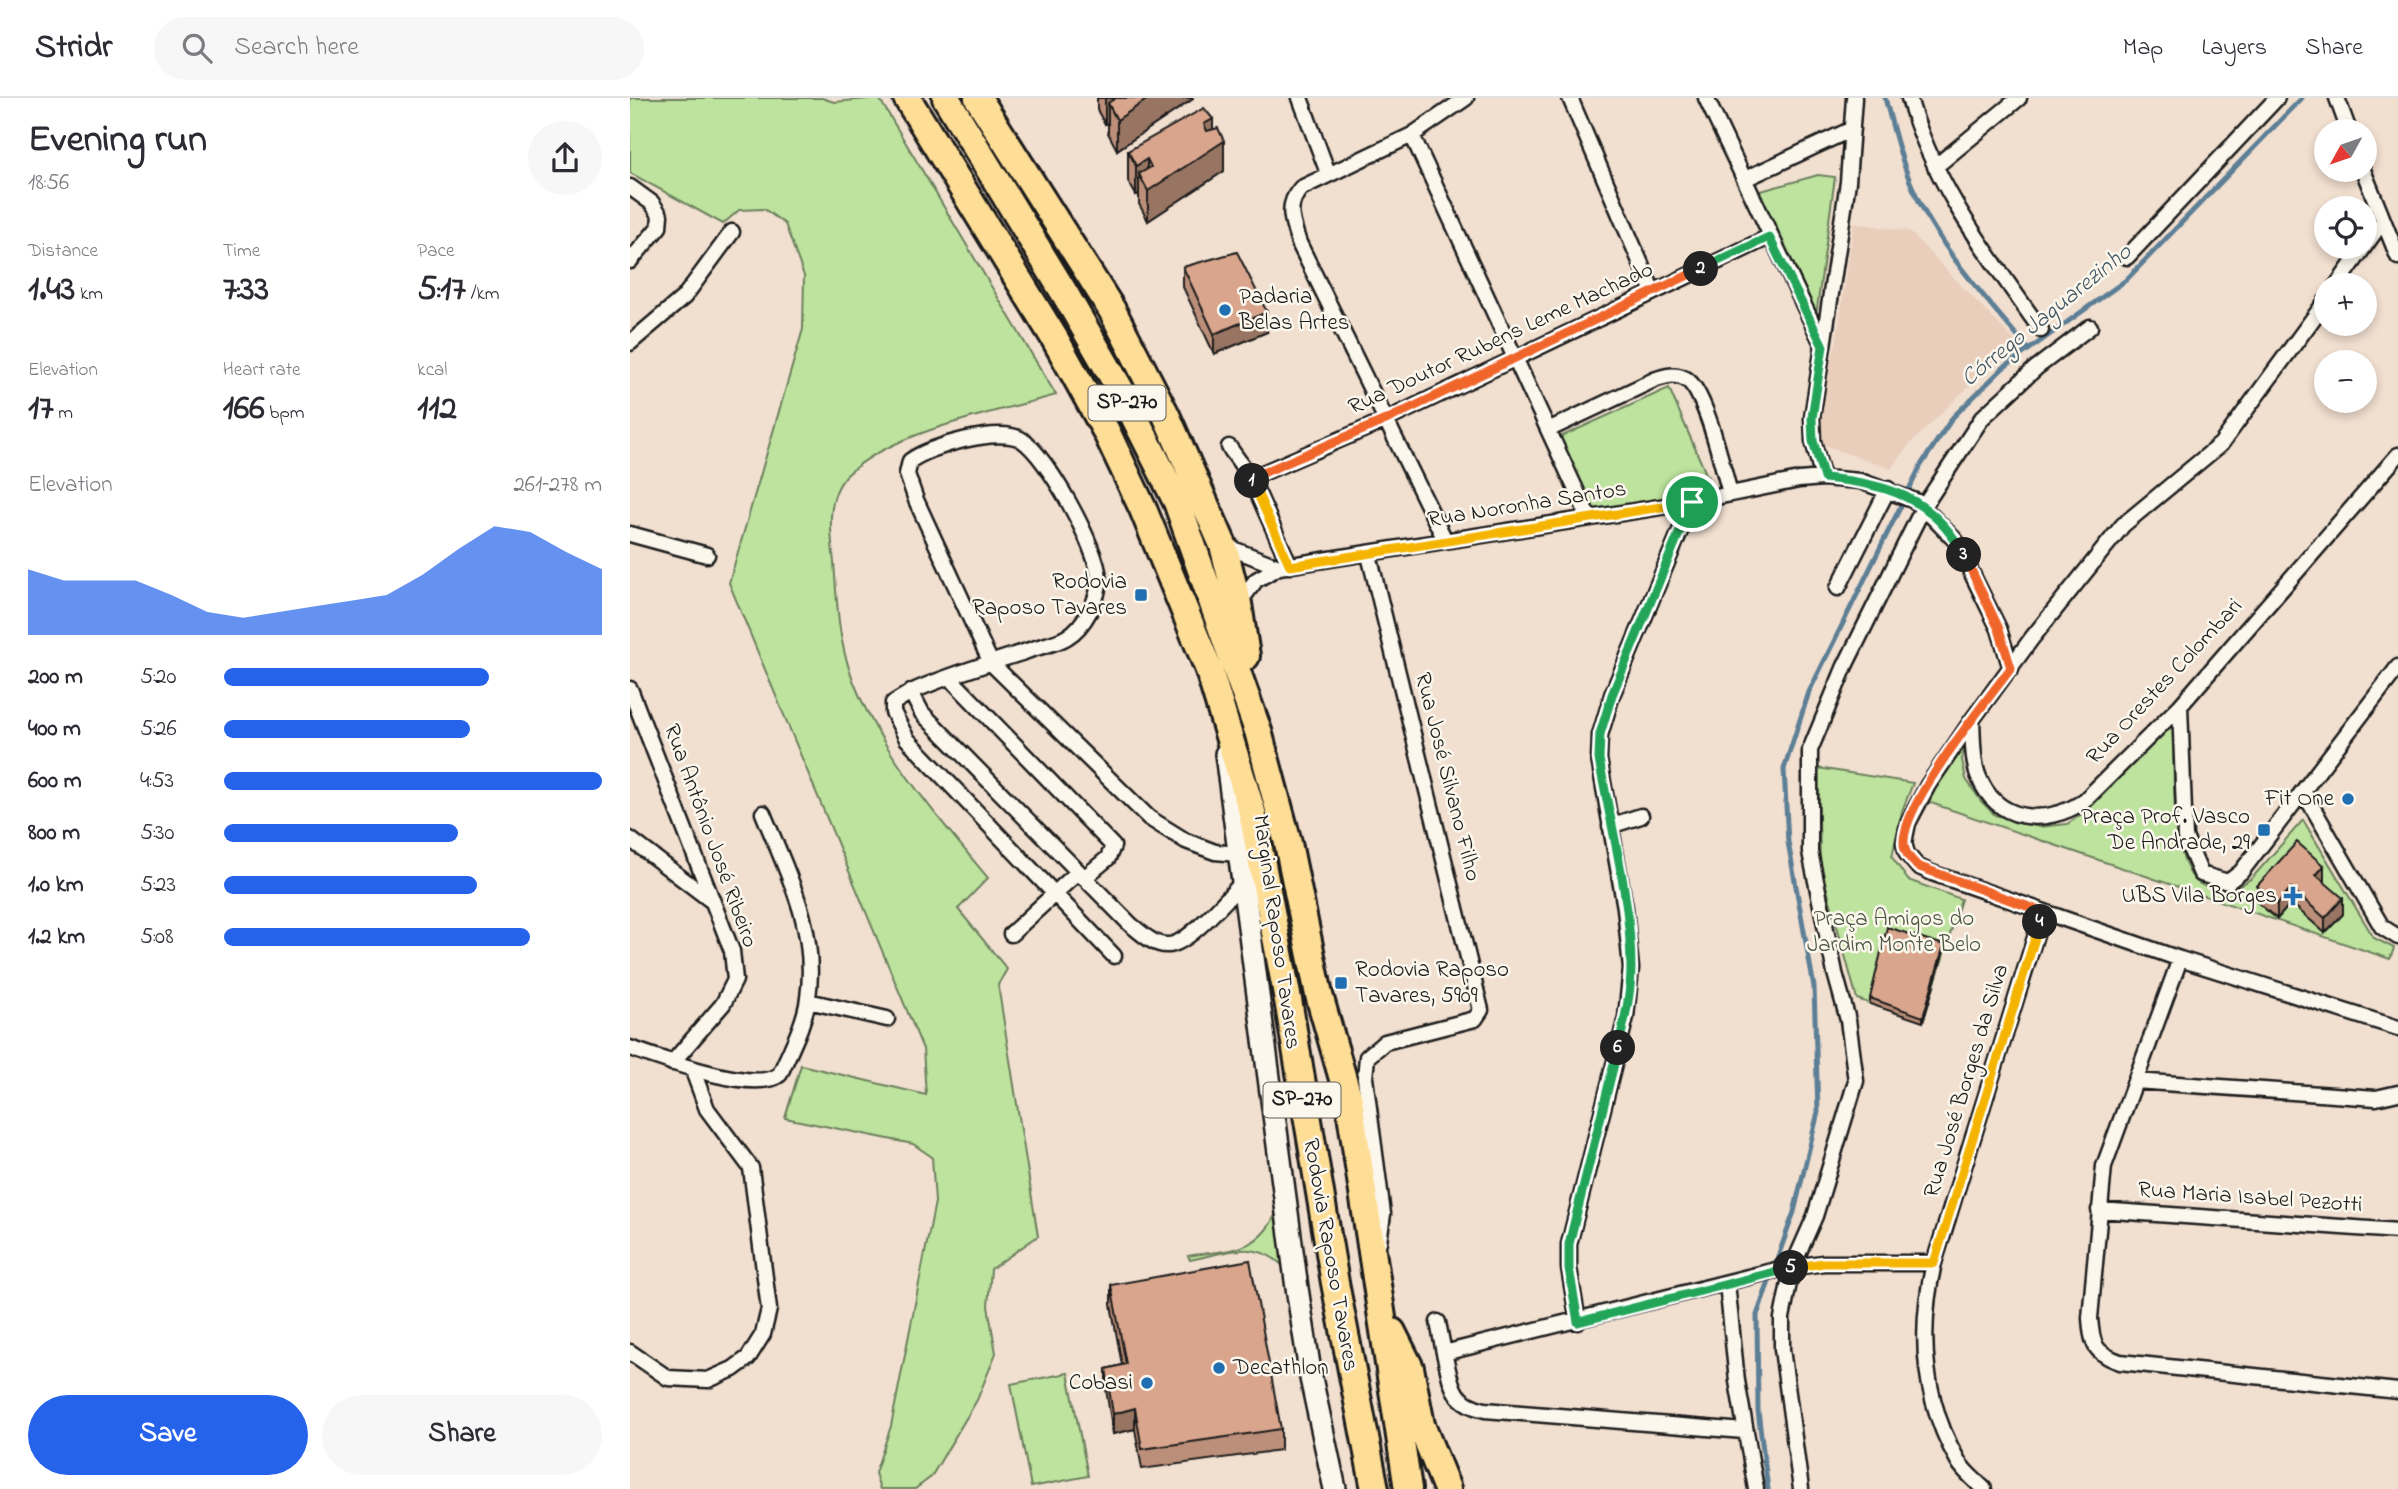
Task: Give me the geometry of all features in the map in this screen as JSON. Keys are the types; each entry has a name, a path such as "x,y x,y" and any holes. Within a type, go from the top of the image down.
{"highway":[{"name":"Rodovia Raposo Tavares","path":"907,98 1055,338 1106,431 1143,509 1209,670 1252,812 1325,1229 1376,1489"},
{"name":"Rodovia Raposo Tavares","path":"946,98 1065,293 1125,398 1177,502 1258,731 1288,843 1319,995 1349,1100 1408,1489"},
{"path":"978,100 1112,310 1166,415 1223,545 1238,604 1258,731"},
{"path":"1381,1312 1410,1368 1421,1425 1447,1489"}],"main road":[{"name":"Marginal Raposo Tavares","path":"1222,713 1238,854 1299,1301 1314,1391 1335,1489"}],"street":[{"path":"1300,98 1328,173"},
{"path":"1446,540 1299,243 1290,217 1291,199 1301,188 1412,135 1466,98"},
{"path":"1570,98 1653,292"},
{"path":"1706,98 1769,237 1823,346"},
{"path":"1824,478 1813,441 1812,418 1848,182 1854,98"},
{"path":"1909,98 1920,135 1967,225 2041,330"},
{"path":"1935,167 2019,98"},
{"path":"2127,257 2277,98"},
{"path":"2337,98 2345,119"},
{"path":"1745,179 1853,129"},
{"path":"1412,135 1590,518"},
{"path":"2367,182 2398,257"},
{"path":"630,187 652,203 660,215 659,227 630,261"},
{"path":"2346,273 2382,222"},
{"path":"630,343 684,297 732,232"},
{"name":"Rua Doutor Rubens Leme Machado","path":"1251,478 1388,419 1769,237"},
{"path":"2314,317 2221,444 2123,525 2011,668 1928,785 1908,823 1904,843 1907,854 1917,866 2180,959 2398,1028"},
{"path":"1801,1489 1782,1349 1786,1268 1815,1216 1856,1081 1848,1020 1810,852 1810,750 1845,666 1921,504 1982,418 2036,368 2090,327"},
{"path":"1550,429 1654,380 1671,374 1688,380 1700,398 1730,493"},
{"path":"1114,956 907,739 893,712 893,703 911,692 949,677 991,663 1068,637 1094,604 1099,578 1091,550 1054,477 1021,439 1003,434 977,437 920,453 910,461 907,474 916,500 991,663 1149,818 1186,841 1215,852 1238,854"},
{"path":"1229,447 1251,478 1285,566"},
{"name":"Rua Orestes Colombari","path":"1972,720 1978,775 1991,797 2013,812 2031,819 2067,812 2083,802 2179,705 2398,455"},
{"name":"Rua Noronha Santos","path":"1238,604 1256,580 1285,566 1369,555 1824,478 1860,481 1892,490 1921,504 1956,541 1973,571 1999,629 2011,668"},
{"path":"1838,588 1892,490"},
{"path":"1578,1322 1569,1268 1569,1244 1626,1017 1631,968 1625,908 1599,759 1600,734 1612,695 1692,502"},
{"path":"630,534 707,555"},
{"name":"Rua Noronha Santos","path":"1223,545 1285,566"},
{"name":"Rua José Silvano Filho","path":"1369,555 1481,1010 1475,1019 1385,1042 1374,1049 1365,1063 1383,1214 1376,1267"},
{"path":"2179,705 2185,837 2201,874 2228,882 2241,872 2398,667"},
{"path":"949,677 1113,846 1108,858 1054,894 1011,934"},
{"name":"Rua Antônio José Ribeiro","path":"630,689 732,951 735,980 723,1004 672,1063"},
{"path":"911,692 935,729 1130,924 1155,942 1169,946 1184,940 1243,882"},
{"path":"2303,791 2382,927 2398,937"},
{"path":"630,1048 692,1068 762,1081 774,1079 784,1065 808,1001 811,958 805,918 763,813"},
{"path":"1611,826 1641,816"},
{"path":"630,839 714,903"},
{"name":"Rua José Borges da Silva","path":"1984,1489 1959,1464 1942,1427 1924,1355 1924,1305 1934,1263 2043,912"},
{"path":"2180,959 2104,1166 2090,1318 2092,1343 2105,1357 2120,1362 2398,1391"},
{"path":"808,1001 887,1019"},
{"path":"630,1352 668,1378 708,1380 733,1369 748,1357 763,1334 769,1309 751,1168 707,1109 692,1068"},
{"path":"2136,1081 2376,1098 2398,1093"},
{"name":"Rua Maria Isabel Pezotti","path":"2099,1210 2398,1231"},
{"path":"1444,1353 1469,1345 1578,1322 1786,1268 1823,1263 1934,1263"},
{"path":"1727,1283 1744,1431 1756,1489"},
{"path":"1438,1322 1457,1396 1468,1406 1485,1410 1744,1431"}],"shaded area":[{"path":"1854,223 1909,231 2015,341 1910,444 1891,469 1821,444 1820,398 1836,344"}],"green space":[{"path":"630,98 822,98 834,102 879,98 1056,395 945,425 889,447 865,460 846,476 839,485 832,506 832,540 840,631 851,673 864,705 881,737 922,797 988,878 958,909 1007,969 998,985 1038,1236 991,1269 988,1306 996,1353 977,1400 931,1477 915,1489 880,1489 875,1473 891,1426 935,1202 932,1157 913,1144 785,1118 801,1065 926,1095 923,1049 729,583 803,329 804,276 785,224 764,209 739,210 723,224 630,173"},
{"path":"1818,175 1835,177 1816,316 1754,193"},
{"path":"1669,388 1713,490 1595,512 1560,437"},
{"path":"2173,723 2176,822 2184,860 2195,880 2209,888 2231,892 2252,878 2303,820 2374,938 2394,948 2390,959 1925,801 1965,739 1962,760 1966,779 1981,801 1995,815 2039,827 2067,824 2087,811"},
{"name":"Praça Amigos do Jardim Monte Belo","path":"1818,768 1913,783 1902,811 1892,857 1908,880 1961,899 1923,1022 1857,999 1820,864"},
{"path":"1276,1213 1283,1266 1272,1257 1250,1250 1227,1251 1190,1260 1188,1256 1229,1250 1251,1243 1269,1226"},
{"path":"1068,1373 1088,1476 1031,1487 1011,1384"}],"building":[{"path":"1116,98 1149,98 1117,120 1108,103"},
{"path":"1204,108 1213,119 1204,124 1207,131 1218,128 1224,141 1148,191 1139,174 1151,167 1147,159 1136,166 1128,151"},
{"name":"Padaria Belas Artes","path":"1237,252 1267,312 1214,334 1183,267"},
{"path":"2297,842 2324,866 2316,875 2343,898 2325,918 2291,888 2277,904 2257,886"},
{"path":"1887,927 1944,945 1923,1017 1870,998"},
{"path":"1250,1260 1281,1429 1142,1449 1135,1408 1113,1414 1106,1369 1126,1364 1111,1285"}],"waterway":[{"path":"1885,98 1904,165 1923,209 1964,272 2028,349"},
{"name":"Córrego Jaguarezinho","path":"1768,1489 1758,1411 1757,1315 1794,1212 1818,1112 1814,987 1788,842 1784,769 1809,692 1921,465 1953,417 2003,368 2126,280 2302,98"}],"place":[{"name":"Padaria Belas Artes","path":"1225,310"},
{"name":"Rodovia Raposo Tavares","path":"1141,595"},
{"name":"Fit One","path":"2348,799"},
{"name":"Praça Prof. Vasco De Andrade, 29","path":"2264,830"},
{"name":"UBS Vila Borges","path":"2293,896"},
{"name":"Rodovia Raposo Tavares, 5909","path":"1341,983"},
{"name":"Decathlon","path":"1219,1368"},
{"name":"Cobasi","path":"1147,1383"}],"route":[{"path":"1769,237 1823,346 1812,418 1813,441 1824,478 1860,481 1895,491 1924,506 1956,541 1973,571 1999,629 2011,668 1928,785 1908,823 1904,843 1907,854 1917,866 2043,912 1934,1263 1823,1263 1780,1269 1578,1322 1569,1268 1569,1244 1626,1017 1631,968 1625,908 1599,759 1600,734 1612,695 1692,502 1290,566 1251,478 1388,419 1769,237"}]}
